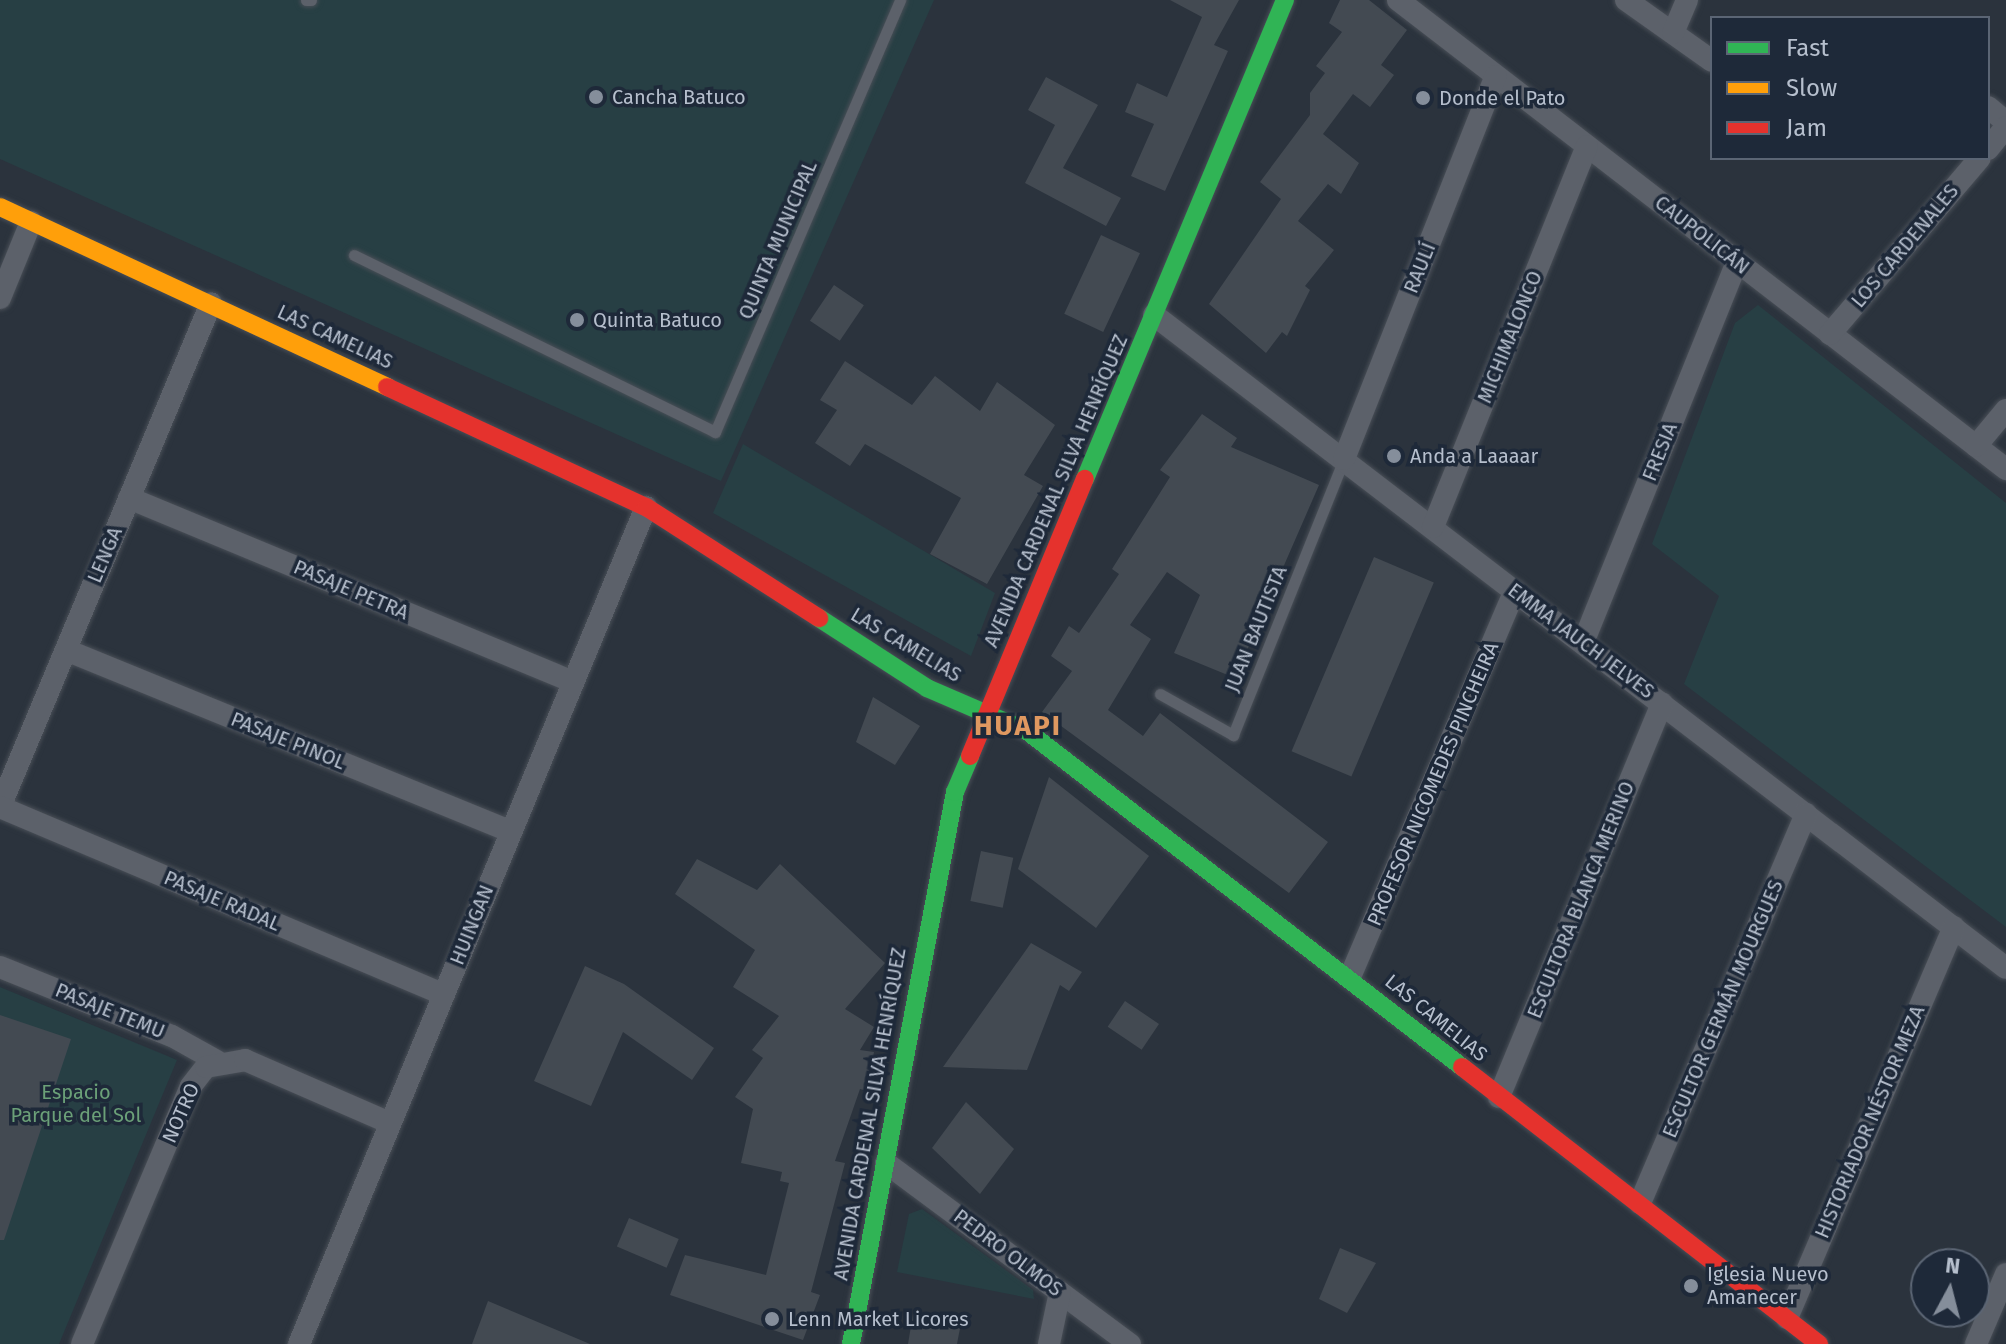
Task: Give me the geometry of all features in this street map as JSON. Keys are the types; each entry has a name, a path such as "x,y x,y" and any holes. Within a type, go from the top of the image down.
{"street":[{"name":"AVENIDA CARDENAL SILVA HENRÍQUEZ","path":"851,1344 886,1163 936,868 985,713 1285,0"},
{"name":"CAUPOLICÁN","path":"1398,0 2006,469"},
{"path":"1626,0 1710,60"},
{"path":"1673,33 1687,0"},
{"name":"RAULÍ","path":"1344,459 1496,76"},
{"path":"1990,109 2006,125 1990,146"},
{"name":"MICHIMALONCO","path":"1433,527 1587,146"},
{"name":"LOS CARDENALES","path":"1830,334 1978,160"},
{"name":"LAS CAMELIAS","path":"0,207 646,507 917,682 1027,731 1350,977 1499,1097 1819,1344"},
{"path":"0,298 31,222"},
{"name":"FRESIA","path":"1583,643 1737,262"},
{"name":"LENGA","path":"0,807 211,303"},
{"name":"EMMA JAUCH JELVES","path":"1154,315 2006,968"},
{"path":"1976,446 2006,410"},
{"name":"PASAJE PETRA","path":"129,498 573,682"},
{"name":"HUINGAN","path":"299,1344 646,507"},
{"name":"PROFESOR NICOMEDES PINCHEIRA","path":"1350,977 1515,591"},
{"name":"PASAJE PINOL","path":"66,650 511,832"},
{"name":"ESCULTORA BLANCA MERINO","path":"1499,1097 1662,703"},
{"name":"PASAJE RADAL","path":"0,807 444,995"},
{"name":"ESCULTOR GERMÁN MOURGUES","path":"1640,1203 1806,814"},
{"name":"HISTORIADOR NÉSTOR MEZA","path":"1787,1318 1954,927"},
{"name":"PASAJE TEMU","path":"0,967 172,1036 217,1061"},
{"path":"217,1061 245,1060 390,1123"},
{"name":"NOTRO","path":"82,1344 191,1086 217,1061"},
{"name":"PEDRO OLMOS","path":"886,1163 1130,1344"},
{"path":"1976,1344 2006,1274"},
{"path":"1049,1344 1060,1292"}],"lane":[{"name":"QUINTA MUNICIPAL","path":"354,255 715,432 900,0"},
{"name":"JUAN BAUTISTA","path":"1160,694 1233,735 1344,459"}],"green space":[{"name":"Quinta Batuco","path":"0,0 934,0 721,481 0,159"},
{"path":"1758,305 2006,503 2006,927 1684,684 1719,596 1652,544 1735,323"},
{"path":"743,444 995,593 971,656 713,513"},
{"name":"Espacio Parque del Sol","path":"0,987 177,1060 59,1344 0,1344"},
{"path":"922,1209 1033,1290 1034,1299 897,1272 909,1214"}],"building":[{"path":"1170,0 1239,0 1214,45 1228,51 1165,191 1131,176 1154,124 1125,112 1137,83 1167,97 1202,17"},
{"path":"1340,0 1369,0 1407,30 1381,65 1394,75 1370,107 1353,94 1323,134 1359,163 1341,194 1328,184 1298,221 1334,250 1305,286 1310,290 1287,336 1282,332 1266,353 1209,304 1281,199 1260,182 1310,115 1310,93 1325,73 1316,66 1342,32 1329,23"},
{"path":"1046,77 1098,105 1063,168 1121,198 1106,226 1025,183 1055,125 1028,110"},
{"path":"1101,235 1140,253 1103,332 1064,314"},
{"path":"834,285 864,305 840,341 810,321"},
{"path":"845,361 912,405 935,376 980,411 997,382 1055,425 1024,475 1043,486 987,584 930,554 961,498 865,444 850,466 815,443 837,410 820,400"},
{"path":"1202,414 1237,438 1231,447 1319,485 1235,678 1174,653 1200,595 1167,572 1130,625 1151,639 1108,710 1143,736 1160,713 1328,842 1289,893 1042,712 1072,671 1051,656 1069,626 1079,633 1119,574 1112,569 1170,477 1160,470"},
{"path":"1374,557 1434,582 1351,777 1292,751"},
{"path":"873,697 920,726 895,765 856,742"},
{"path":"1049,777 1149,856 1096,928 1018,869"},
{"path":"981,851 1013,858 1003,908 970,901"},
{"path":"697,859 757,890 780,864 885,963 845,1009 874,1027 860,1050 874,1052 867,1091 860,1089 835,1161 845,1163 811,1292 820,1295 803,1340 670,1295 685,1255 766,1275 789,1183 780,1181 782,1172 741,1163 753,1109 735,1097 763,1058 752,1050 779,1016 733,987 755,950 675,894"},
{"path":"1031,943 1082,972 1069,991 1060,985 1027,1070 943,1067"},
{"path":"585,966 624,984 714,1048 692,1080 623,1032 591,1106 534,1081"},
{"path":"1125,1001 1159,1024 1142,1050 1108,1027"},
{"path":"0,1015 71,1039 4,1240 0,1240"},
{"path":"966,1102 1014,1149 980,1194 932,1148"},
{"path":"629,1218 679,1239 667,1268 617,1247"},
{"path":"1340,1248 1376,1263 1347,1313 1319,1299"},
{"path":"488,1301 590,1344 472,1344"},
{"path":"913,1314 961,1323 957,1344 908,1344"}],"traffic: fast":[{"path":"1085,479 1285,0"},
{"path":"819,618 927,688 1027,731 1462,1067"},
{"path":"851,1344 955,792 970,756"}],"traffic: slow":[{"path":"0,207 387,387"}],"traffic: jam":[{"path":"387,387 646,507 819,618"},
{"path":"970,756 1085,479"},
{"path":"1462,1067 1819,1344"}],"place":[{"name":"Cancha Batuco","path":"596,97"},
{"name":"Donde el Pato","path":"1423,98"},
{"name":"Quinta Batuco","path":"577,320"},
{"name":"Anda a Laaaar","path":"1394,456"},
{"name":"Iglesia Nuevo Amanecer","path":"1691,1286"},
{"name":"Lenn Market Licores","path":"772,1319"}],"district":[{"name":"HUAPI","path":"1018,726"}]}
